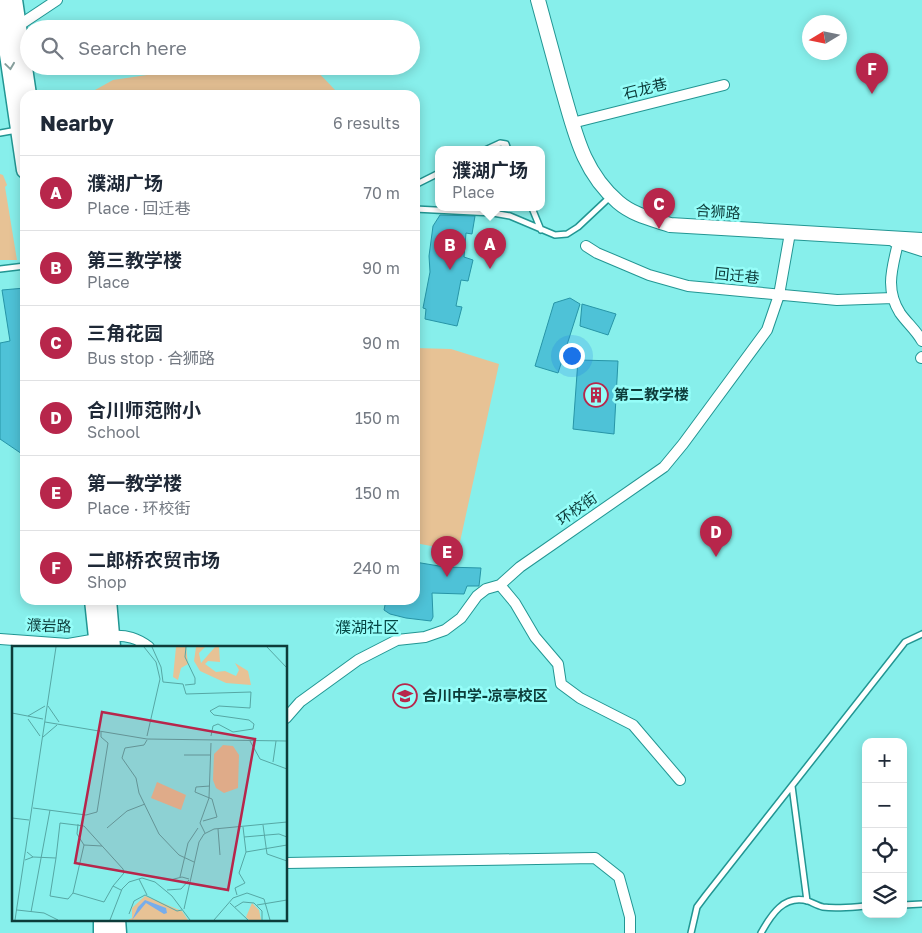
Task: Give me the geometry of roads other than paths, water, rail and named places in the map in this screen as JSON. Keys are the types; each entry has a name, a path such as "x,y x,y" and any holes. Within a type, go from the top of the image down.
{"main road":[{"path":"0,0 20,136"},
{"path":"14,0 20,40"},
{"name":"合狮路","path":"538,0 580,150 592,174 612,196 640,216 670,225 922,240"},
{"path":"25,75 27,90"},
{"path":"94,605 105,642"},
{"path":"105,642 108,605"},
{"path":"102,920 102,933"},
{"path":"117,920 118,933"}],"street":[{"path":"27,20 57,0"},
{"name":"石龙巷","path":"572,123 724,85"},
{"name":"环校街","path":"288,716 300,702 358,660 397,640 425,637 445,630 461,618 477,596 486,589 500,585 520,567 664,467 767,330 779,295 790,233"},
{"path":"881,238 922,251"},
{"path":"898,243 890,286 893,298 900,312 917,331 922,341"},
{"name":"回迁巷","path":"586,246 597,253 649,275 688,286 837,300 893,298"},
{"path":"500,585 515,603 535,637 558,664 561,684 580,698 620,717 633,726 680,780"},
{"path":"105,642 125,636 140,640 149,646"},
{"name":"濮岩路","path":"0,638 68,644 105,642"},
{"path":"288,863 596,858 619,877 630,917 630,933"}],"lane":[{"path":"0,134 19,129"},
{"path":"494,146 500,143 506,144 507,146"},
{"path":"420,182 435,175"},
{"path":"454,211 510,216 555,235 567,234 578,227 612,196"},
{"path":"420,209 435,210"},
{"path":"533,211 541,230"},
{"path":"0,269 20,267"},
{"path":"691,933 697,907 906,642 922,634"},
{"path":"792,786 807,901"},
{"path":"762,933 771,915 779,907 791,901 807,901 821,907 862,906"},
{"path":"907,904 922,904"}],"place":[{"name":"二郎桥农贸市场","path":"872,94"},
{"name":"三角花园","path":"659,229"},
{"name":"濮湖广场","path":"490,269"},
{"name":"第三教学楼","path":"450,270"},
{"name":"第二教学楼","path":"596,395"},
{"name":"合川师范附小","path":"716,557"},
{"name":"第一教学楼","path":"447,577"},
{"name":"合川中学-凉亭校区","path":"405,696"}],"district":[{"name":"濮湖社区","path":"367,627"}]}
